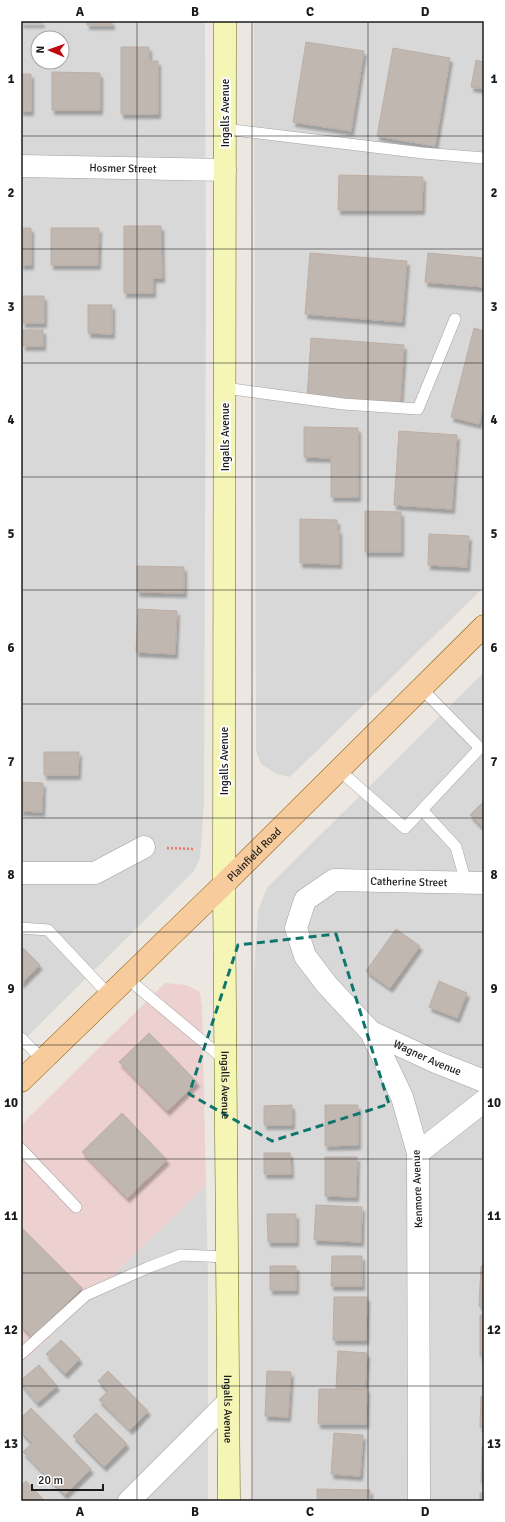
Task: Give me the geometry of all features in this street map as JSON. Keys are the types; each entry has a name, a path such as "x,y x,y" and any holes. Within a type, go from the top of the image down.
{"main road":[{"name":"Plainfield Road","path":"21,1081 224,884 484,626"}],"street":[{"name":"Ingalls Avenue","path":"226,21 224,884 229,1501"},
{"name":"Hosmer Street","path":"21,166 225,170"},
{"path":"21,873 95,873 144,847"},
{"name":"Catherine Street","path":"334,880 475,883"},
{"name":"Kenmore Avenue","path":"334,880 305,900 296,928 305,956 327,985 371,1032 402,1097 418,1153 419,1501"},
{"name":"Wagner Avenue","path":"371,1032 436,1062 484,1081"},
{"path":"418,1153 484,1101"},
{"path":"128,1501 228,1402"}],"lane":[{"path":"225,129 423,153 484,158"},
{"path":"225,388 343,404 418,409 455,319"},
{"path":"339,770 405,828 480,748 421,688"},
{"path":"422,810 456,847 475,883"},
{"path":"21,928 48,930 109,995"},
{"path":"127,978 225,1060"},
{"path":"21,1038 43,1060"},
{"path":"21,1149 76,1207"},
{"path":"21,1354 86,1295 181,1254 227,1257"}],"path":[{"path":"144,847 194,849"}],"highlighted area":[{"path":"336,934 389,1104 272,1141 189,1094 238,945"}],"shaded area":[{"path":"21,21 205,21 206,282 204,804 200,858 194,871 21,1043"},
{"path":"254,21 484,21 484,421 482,428 484,428 484,587 290,777 277,774 261,764 256,751"},
{"path":"484,672 484,1501 253,1501 254,972 258,911 267,888"},
{"path":"165,983 186,985 200,992 202,1008 206,1185 21,1365 21,1125"},
{"path":"206,1185 208,1277 208,1501 21,1501 21,1365"}],"building":[{"path":"21,21 42,21 42,23 21,23"},
{"path":"87,21 112,21 112,25 87,25"},
{"path":"306,42 364,51 351,131 293,122"},
{"path":"121,47 149,47 149,61 158,61 158,114 121,114"},
{"path":"393,48 450,58 435,146 377,136"},
{"path":"476,60 484,62 484,89 471,87"},
{"path":"52,72 100,73 100,110 52,110"},
{"path":"21,74 31,74 31,111 21,111"},
{"path":"339,175 423,177 422,210 338,210"},
{"path":"124,226 161,226 162,278 153,278 153,293 124,293"},
{"path":"21,228 31,228 31,265 21,265"},
{"path":"51,228 99,228 98,265 51,265"},
{"path":"310,253 407,261 402,322 305,314"},
{"path":"428,253 484,258 484,287 425,282"},
{"path":"23,296 44,296 44,323 23,323"},
{"path":"88,305 112,305 112,334 88,333"},
{"path":"474,328 484,331 484,402 479,424 451,417"},
{"path":"23,330 43,330 43,346 23,346"},
{"path":"311,338 404,345 400,406 307,399"},
{"path":"304,427 358,428 358,497 331,497 331,458 304,457"},
{"path":"399,431 457,435 452,509 394,505"},
{"path":"365,511 401,512 401,552 365,552"},
{"path":"300,519 337,520 337,530 339,530 339,564 300,563"},
{"path":"429,534 469,536 467,567 428,565"},
{"path":"137,566 184,567 184,593 137,592"},
{"path":"138,609 177,611 175,654 136,652"},
{"path":"44,752 79,752 78,775 44,775"},
{"path":"21,782 43,783 42,812 21,811"},
{"path":"484,801 484,829 470,815"},
{"path":"396,929 420,946 390,988 366,971"},
{"path":"21,946 40,965 21,984"},
{"path":"439,981 467,993 457,1018 429,1007"},
{"path":"149,1033 197,1082 167,1111 119,1062"},
{"path":"292,1105 292,1125 264,1125 264,1106"},
{"path":"325,1105 358,1105 358,1145 325,1146"},
{"path":"122,1113 167,1160 127,1198 82,1152"},
{"path":"264,1153 290,1153 291,1174 264,1174"},
{"path":"325,1157 357,1157 356,1197 325,1196"},
{"path":"316,1205 362,1207 361,1242 314,1240"},
{"path":"267,1214 296,1214 296,1242 268,1242"},
{"path":"21,1227 82,1288 32,1337 21,1326"},
{"path":"332,1256 362,1256 362,1286 331,1286"},
{"path":"270,1266 296,1266 296,1290 270,1290"},
{"path":"481,1266 484,1266 484,1307 479,1306"},
{"path":"334,1297 367,1297 366,1340 333,1340"},
{"path":"480,1315 484,1315 484,1356 480,1356"},
{"path":"61,1340 80,1359 65,1374 46,1354"},
{"path":"338,1351 367,1353 365,1390 336,1388"},
{"path":"39,1365 57,1386 37,1403 21,1384 21,1380"},
{"path":"108,1371 148,1411 130,1430 99,1400 108,1391 98,1381"},
{"path":"267,1371 291,1372 288,1417 265,1416"},
{"path":"319,1389 367,1389 366,1424 318,1424"},
{"path":"481,1396 484,1396 484,1428 480,1427"},
{"path":"31,1408 91,1469 65,1495 23,1452 32,1443 21,1432 21,1418"},
{"path":"96,1413 127,1444 104,1467 73,1436"},
{"path":"334,1433 363,1435 360,1476 331,1474"},
{"path":"482,1447 484,1447 484,1483 481,1483"},
{"path":"26,1481 45,1501 21,1501 21,1486"},
{"path":"317,1489 370,1490 370,1501 317,1501"},
{"path":"480,1493 484,1493 484,1501 480,1501"}]}
